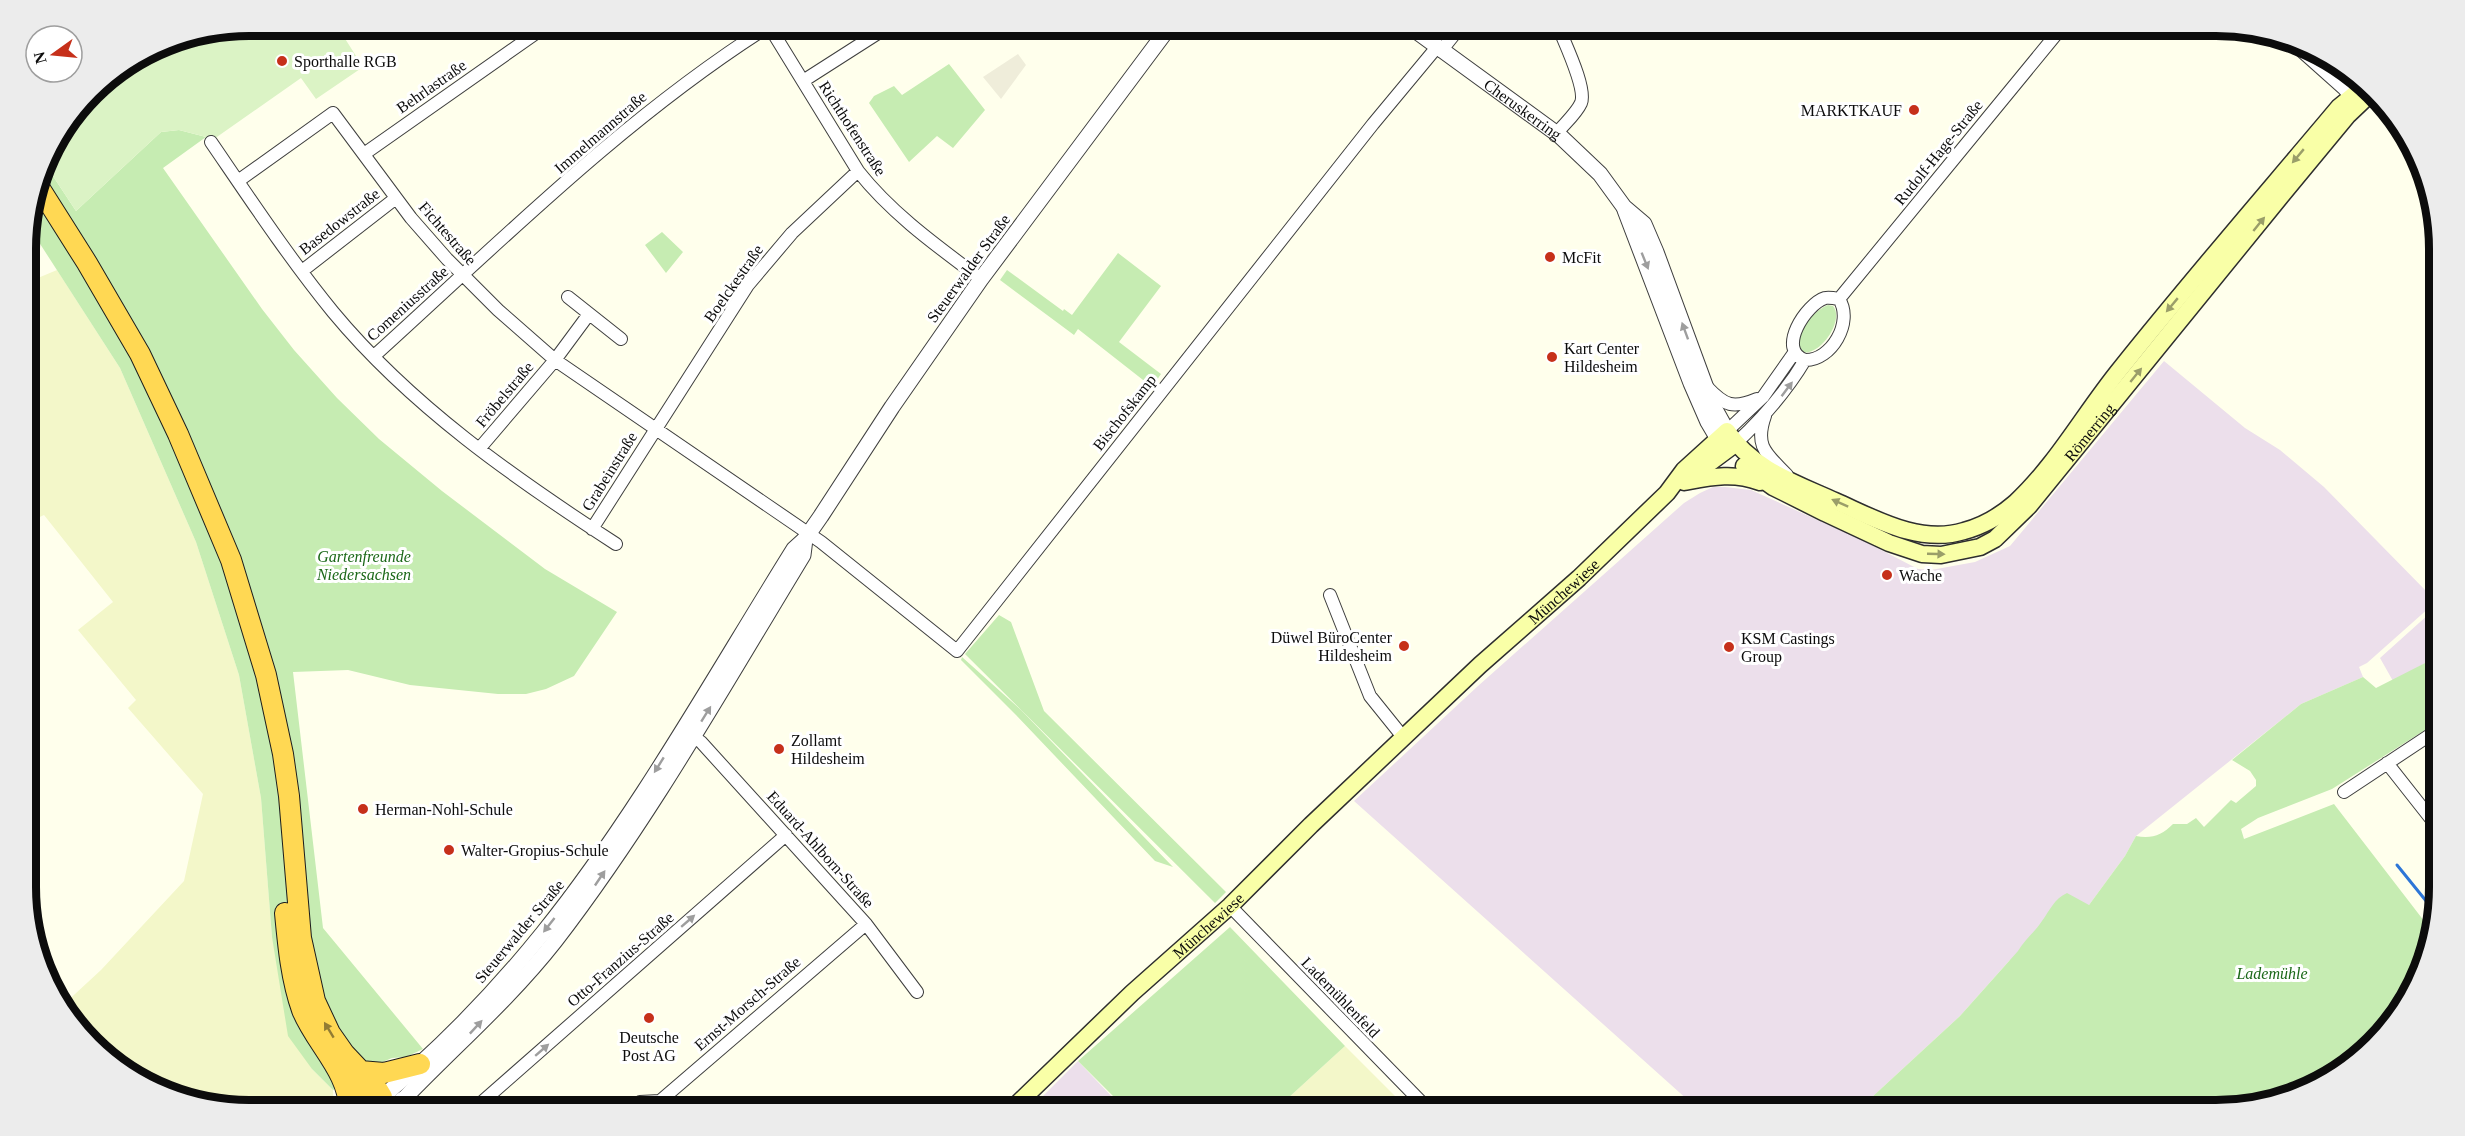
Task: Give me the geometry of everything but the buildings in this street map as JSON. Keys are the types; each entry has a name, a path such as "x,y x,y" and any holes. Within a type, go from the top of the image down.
{"highway":[{"path":"43,194 140,354 178,434 231,560 266,675 283,754 305,964 321,1016 330,1033 386,1100"},
{"path":"40,209 97,300 145,389 205,528 233,602 272,758 287,941 295,985 310,1028 336,1068 348,1100"},
{"path":"360,1071 384,1073 420,1064"},
{"path":"336,1068 384,1100"}],"main road":[{"name":"Römerring","path":"1727,441 1744,466 1773,488 1880,539 1922,554 1960,553 1980,547 1995,538 2029,506 2361,92"},
{"name":"Römerring","path":"1727,441 1760,465 1794,483 1914,533 1955,534 1995,518 2016,501 2038,477 2151,330 2339,107 2365,96"},
{"name":"Münchewiese","path":"1667,493 1684,482 1727,441"},
{"name":"Münchewiese","path":"1021,1100 1132,993 1230,906 1506,640 1579,578 1667,493 1684,470 1727,441"},
{"name":"Münchewiese","path":"1684,482 1718,476 1736,476 1773,488"}],"street":[{"name":"Behrlastraße","path":"364,154 532,36"},
{"name":"Immelmannstraße","path":"463,276 650,110 717,59 753,36"},
{"name":"Richthofenstraße","path":"775,36 858,171 886,204 981,279"},
{"path":"803,81 873,36"},
{"name":"Steuerwalder Straße","path":"392,1100 467,1036 553,943 589,895 687,733 803,555 807,536 892,406 981,279 1163,36"},
{"name":"Cheruskerring","path":"1422,36 1557,133 1600,174 1624,207 1644,224 1727,441"},
{"name":"Bischofskamp","path":"807,536 957,651 1366,133 1451,36"},
{"path":"1557,133 1578,108 1582,97 1580,85 1562,36"},
{"name":"Rudolf-Hage-Straße","path":"1839,299 2055,36"},
{"path":"2306,56 2354,101"},
{"name":"Fichtestraße","path":"238,181 333,113 396,198 463,276 555,360 807,536"},
{"name":"Basedowstraße","path":"211,142 333,312"},
{"name":"Boelckestraße","path":"654,430 726,318 767,260 815,209 858,171"},
{"name":"Basedowstraße","path":"302,271 396,198"},
{"name":"Cheruskerring","path":"1624,207 1708,422 1727,441"},
{"name":"Comeniusstraße","path":"374,356 463,276"},
{"path":"568,297 621,339"},
{"path":"1727,441 1800,357 1820,356 1843,330 1845,308 1839,299 1824,298 1814,304 1797,328 1792,346 1800,357"},
{"name":"Comeniusstraße","path":"333,312 413,394"},
{"path":"555,360 589,314"},
{"path":"1727,441 1765,416 1791,384 1800,357"},
{"name":"Fröbelstraße","path":"479,449 555,360"},
{"path":"1706,386 1722,402 1734,406 1763,397"},
{"name":"Fröbelstraße","path":"413,394 520,481"},
{"path":"1765,416 1759,436 1762,446 1794,483"},
{"name":"Grabeinstraße","path":"592,529 654,430"},
{"name":"Grabeinstraße","path":"520,481 616,544"},
{"path":"1330,595 1370,696 1403,737"},
{"name":"Steuerwalder Straße","path":"390,1100 420,1064 490,994 555,918 687,733"},
{"name":"Eduard-Ahlborn-Straße","path":"687,733 701,742 866,924 917,992"},
{"path":"2344,792 2429,736"},
{"path":"2387,763 2429,813"},
{"name":"Otto-Franzius-Straße","path":"491,1100 786,835"},
{"name":"Lademühlenfeld","path":"1230,906 1419,1100"},
{"name":"Ernst-Morsch-Straße","path":"670,1100 866,924"}],"shaded area":[{"path":"1018,54 1026,65 1001,99 983,77"},
{"path":"2164,361 2245,428 2280,450 2324,487 2429,594 2429,608 2367,663 2359,667 2363,677 2301,704 2136,836 2125,856 2089,905 2009,961 1960,1016 1869,1100 1688,1100 1354,801 1478,686 1684,503 1713,487 1751,490 1864,541 1918,569 1931,570 1975,562 2010,546"},
{"path":"2429,614 2429,661 2393,681 2380,658"},
{"path":"1078,1061 1115,1100 1039,1100"}],"green space":[{"path":"235,36 343,36 363,67 316,99 301,78 214,139 179,130 161,132 76,211 50,172 58,155 80,119 98,98 119,80 155,58 194,43"},
{"path":"949,64 985,110 953,148 937,136 909,162 869,103 874,96 894,86 902,95"},
{"name":"Gartenfreunde Niedersachsen","path":"179,130 206,137 163,168 262,309 294,350 337,398 379,439 442,491 545,569 617,612 574,676 546,689 526,694 498,694 410,685 348,670 293,672 323,928 423,1049 406,1057 392,1058 380,1063 333,1090 312,1069 288,1036 272,937 261,798 239,675 196,542 120,368 36,238 40,207 50,172 76,211 161,132"},
{"path":"662,232 683,252 666,273 645,245"},
{"path":"1118,253 1161,286 1119,342 1161,374 1152,387 1078,329 1074,335 1000,280 1007,270 1063,311 1064,309 1072,315"},
{"path":"57,270 120,368 196,542 239,675 261,798 272,937 312,1069 333,1090 334,1100 235,1100 180,1089 142,1071 119,1056 89,1028 69,1000 101,970 184,881 203,794 128,708 136,700 78,630 113,602 44,515 36,519 36,279"},
{"path":"1828,305 1833,306 1836,312 1836,320 1829,336 1816,349 1802,352 1799,345 1801,331 1816,312"},
{"path":"999,615 1011,622 1044,711 1226,892 1215,903 965,654"},
{"path":"962,657 1021,710 1173,867 1155,861 961,660"},
{"name":"Lademühle","path":"2429,661 2429,727 2332,789 2258,818 2241,829 2244,839 2334,804 2426,923 2418,956 2400,994 2376,1028 2346,1056 2323,1071 2285,1089 2230,1100 1869,1100 1960,1016 2018,951 2059,898 2067,893 2089,905 2125,856 2136,836 2156,835 2173,824 2187,824 2196,818 2204,827 2231,800 2236,803 2256,786 2256,780 2250,771 2232,760 2301,704 2363,677 2376,688"},
{"path":"1230,927 1345,1046 1286,1100 1117,1100 1078,1061"},
{"path":"1345,1046 1399,1100 1286,1100"}],"waterway":[{"path":"2397,865 2429,904"}],"place":[{"name":"Sporthalle RGB","path":"282,61"},
{"name":"MARKTKAUF","path":"1914,110"},
{"name":"McFit","path":"1550,257"},
{"name":"Kart Center Hildesheim","path":"1552,357"},
{"name":"Wache","path":"1887,575"},
{"name":"Düwel BüroCenter Hildesheim","path":"1404,646"},
{"name":"KSM Castings Group","path":"1729,647"},
{"name":"Zollamt Hildesheim","path":"779,749"},
{"name":"Herman-Nohl-Schule","path":"363,809"},
{"name":"Walter-Gropius-Schule","path":"449,850"},
{"name":"Deutsche Post AG","path":"649,1018"}]}
